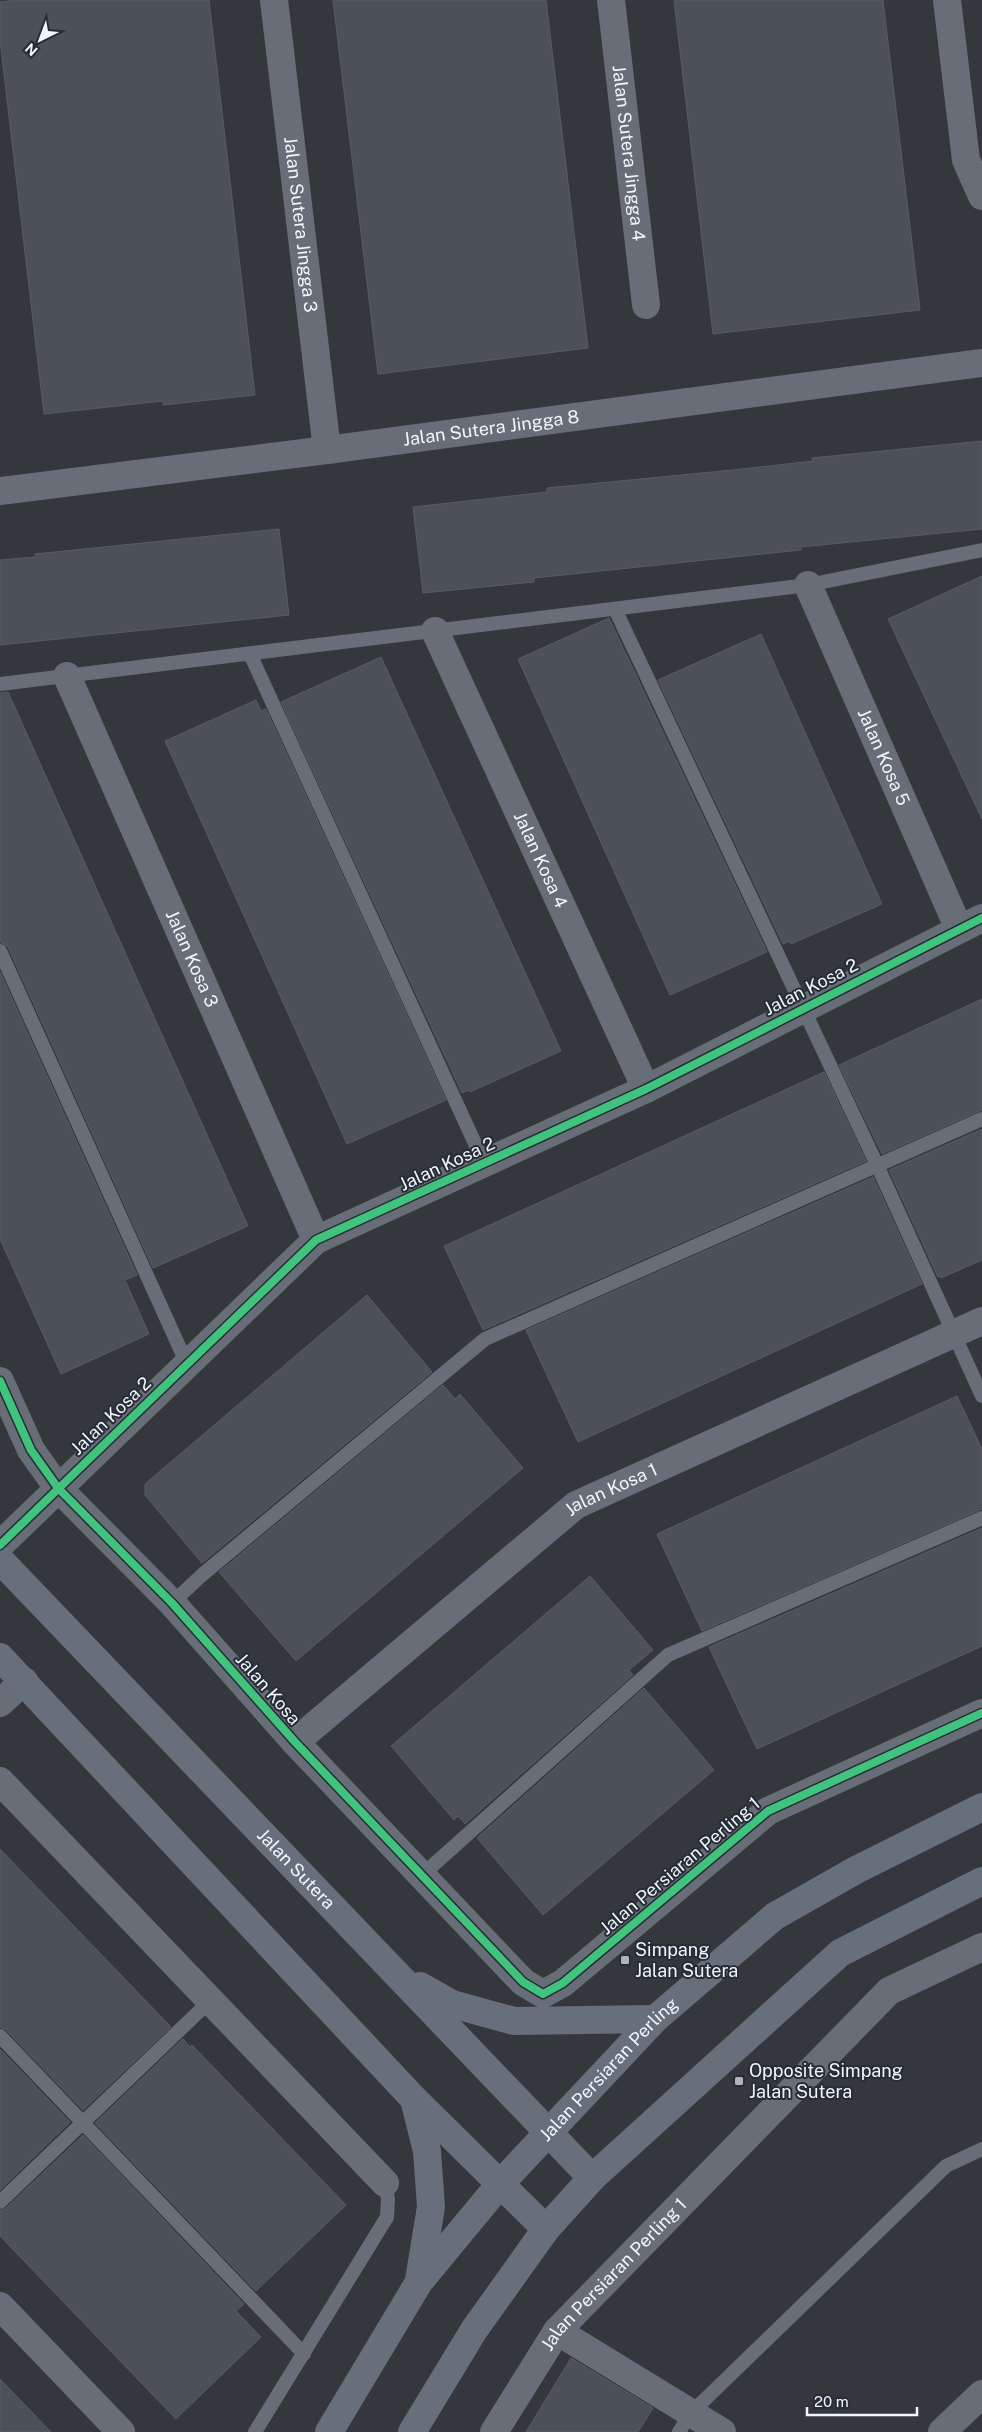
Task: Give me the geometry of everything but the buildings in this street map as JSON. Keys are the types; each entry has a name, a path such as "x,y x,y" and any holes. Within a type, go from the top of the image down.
{"main road":[{"name":"Jalan Sutera","path":"0,1560 397,1972 548,2134 592,2178"},
{"path":"0,1657 414,2099 546,2229"},
{"name":"Jalan Persiaran Perling","path":"329,2432 419,2282 500,2183 655,2018 775,1916 856,1870 982,1807"},
{"path":"412,2432 474,2330 546,2229 592,2178 840,1953 982,1881"},
{"path":"397,1972 452,2004 514,2021 655,2018"},
{"path":"414,2099 427,2150 431,2207 419,2282"}],"street":[{"name":"Jalan Sutera Jingga 3","path":"274,0 327,450"},
{"name":"Jalan Sutera Jingga 4","path":"610,0 646,305"},
{"path":"947,0 966,160 982,196"},
{"name":"Jalan Sutera Jingga 8","path":"0,491 327,450 982,362"},
{"name":"Jalan Kosa 5","path":"808,585 971,923"},
{"name":"Jalan Kosa 4","path":"435,631 646,1089"},
{"name":"Jalan Kosa 3","path":"67,676 316,1240"},
{"name":"Jalan Kosa 2","path":"0,1544 316,1240 646,1089 971,923"},
{"name":"Jalan Kosa 1","path":"295,1742 576,1505 982,1321"},
{"name":"Jalan Kosa","path":"0,1381 31,1450 58,1488 172,1603 295,1742 421,1876 523,1982 543,1994"},
{"path":"0,1703 24,1681"},
{"name":"Jalan Persiaran Perling 1","path":"543,1994 563,1983 768,1811 982,1713"},
{"path":"0,1781 385,2183"},
{"name":"Jalan Persiaran Perling 1","path":"494,2432 557,2331 889,1991 982,1947"},
{"path":"0,2306 121,2432"},
{"path":"557,2331 685,2422 722,2432"},
{"path":"942,2432 982,2394"}],"lane":[{"path":"0,684 808,585 982,550"},
{"path":"614,609 878,1167 982,1396"},
{"path":"250,654 484,1163"},
{"path":"0,951 187,1364"},
{"path":"172,1603 202,1575 485,1339 878,1167 982,1119"},
{"path":"421,1876 668,1655 982,1518"},
{"path":"0,2202 211,2000"},
{"path":"0,2036 304,2354"},
{"path":"685,2422 946,2166 982,2149"},
{"path":"255,2432 387,2217 388,2200 385,2183"}],"cycle path":[{"path":"0,1545 316,1240 646,1089 982,918"},
{"path":"0,1381 31,1450 58,1488 172,1603 295,1742 523,1982 543,1994 563,1983 768,1811 982,1713"}],"place":[{"name":"Simpang Jalan Sutera","path":"625,1960"},
{"name":"Opposite Simpang Jalan Sutera","path":"739,2081"}]}
